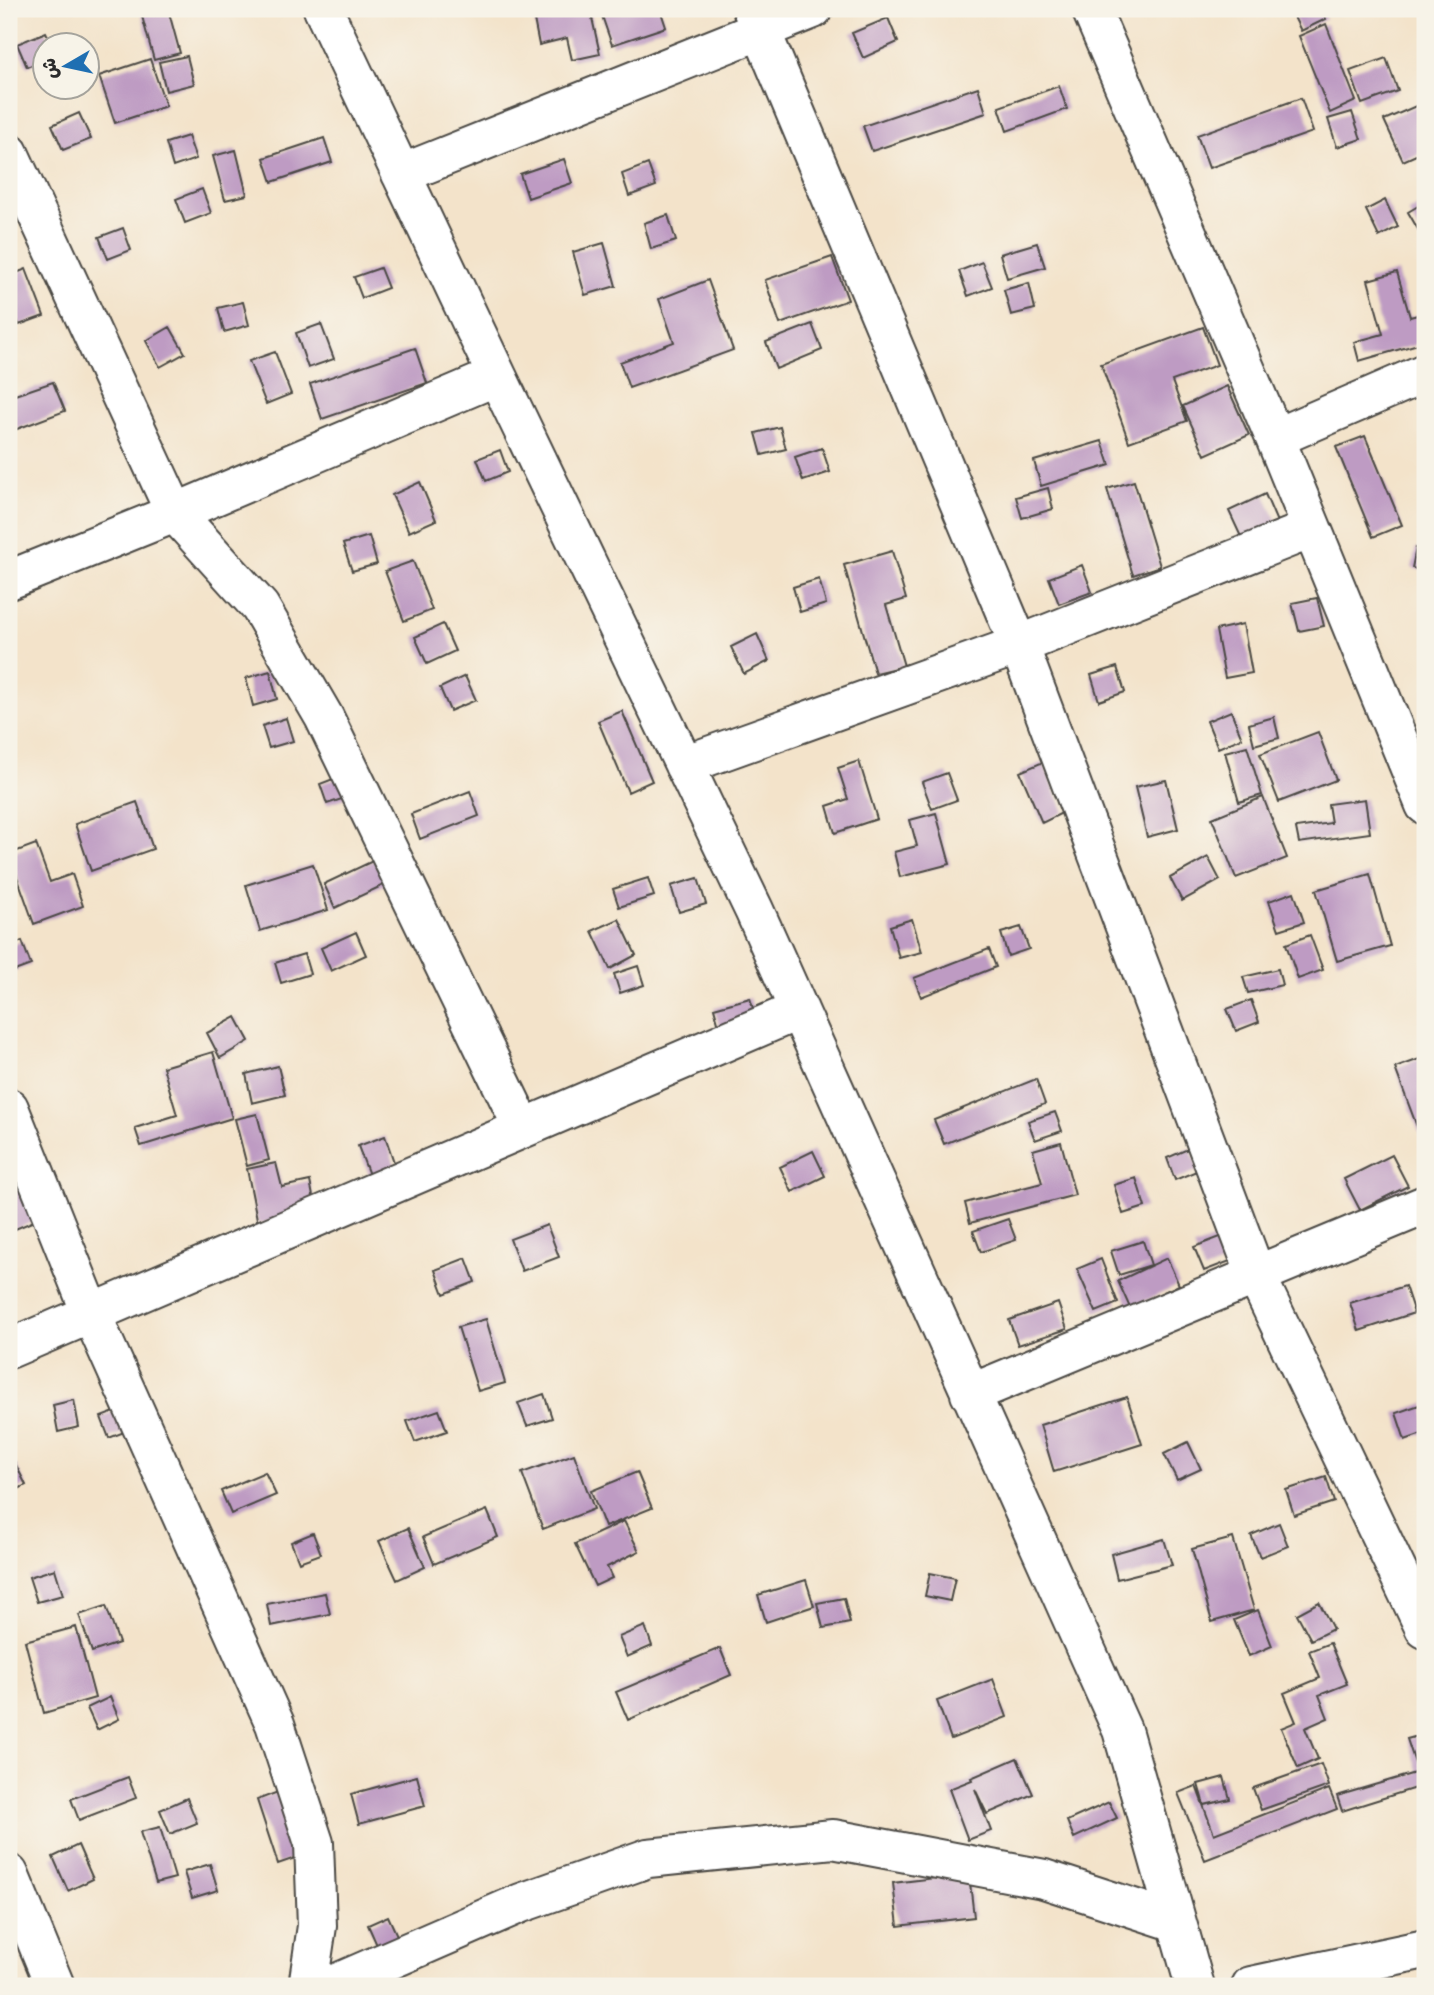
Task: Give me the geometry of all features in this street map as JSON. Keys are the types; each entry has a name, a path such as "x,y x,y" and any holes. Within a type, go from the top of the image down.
{"main road":[{"path":"323,9 754,909 1122,1730 1195,1986"},
{"path":"401,174 756,19 813,9"},
{"path":"1091,9 1275,438 1425,805"},
{"path":"756,19 1019,645 1256,1275 1425,1629"},
{"path":"9,153 175,513 260,607 324,717 523,1128"},
{"path":"1275,438 1425,373"},
{"path":"9,580 175,513 497,376"},
{"path":"684,765 1019,645 1311,529"},
{"path":"9,1349 799,1010"},
{"path":"9,1108 91,1313 275,1724 314,1843 317,1926 308,1986"},
{"path":"970,1394 1425,1205"},
{"path":"330,1986 521,1903 648,1858 834,1839 1044,1879 1176,1922"},
{"path":"9,1874 55,1986"},
{"path":"1251,1986 1425,1949"}],"building":[{"path":"140,9 168,9 180,53 154,60"},
{"path":"532,9 590,9 600,54 572,60 567,38 539,45"},
{"path":"616,9 660,9 666,27 612,45 601,13"},
{"path":"1290,9 1321,9 1326,19 1301,31"},
{"path":"888,18 898,42 863,58 852,33"},
{"path":"1326,24 1356,101 1330,113 1299,36"},
{"path":"32,38 32,65 27,67 17,44"},
{"path":"187,56 194,84 166,91 159,62"},
{"path":"1386,58 1398,91 1362,104 1350,71"},
{"path":"150,59 166,106 115,123 102,85 102,75"},
{"path":"1059,86 1067,109 1007,131 999,107"},
{"path":"978,87 986,113 872,151 863,126"},
{"path":"1301,98 1313,132 1209,168 1197,135"},
{"path":"1425,102 1425,151 1403,161 1384,120"},
{"path":"1352,112 1361,139 1337,147 1328,119"},
{"path":"79,113 91,139 63,150 52,125"},
{"path":"188,136 196,159 173,167 166,143"},
{"path":"324,138 332,162 272,182 264,158"},
{"path":"236,150 247,195 225,200 213,156"},
{"path":"564,159 572,183 528,198 520,174"},
{"path":"648,164 656,186 629,196 622,174"},
{"path":"202,189 211,213 185,223 176,199"},
{"path":"1385,200 1398,227 1379,237 1366,210"},
{"path":"1425,202 1425,237 1423,238 1408,212"},
{"path":"668,215 676,241 651,249 644,223"},
{"path":"123,228 131,250 108,259 99,237"},
{"path":"604,243 616,286 585,295 573,252"},
{"path":"1037,243 1045,267 1007,278 1000,254"},
{"path":"832,257 848,300 780,324 765,280"},
{"path":"982,262 992,287 968,296 959,271"},
{"path":"380,268 388,288 362,298 354,277"},
{"path":"26,269 44,316 19,325 9,299 9,276"},
{"path":"1397,272 1410,317 1425,313 1425,342 1359,361 1354,342 1383,334 1368,280"},
{"path":"708,280 733,350 629,388 620,362 674,342 659,299"},
{"path":"1029,283 1035,309 1011,315 1004,290"},
{"path":"243,302 249,325 224,332 218,308"},
{"path":"321,324 334,359 308,368 296,333"},
{"path":"812,324 822,350 776,369 766,342"},
{"path":"170,327 185,353 160,367 146,341"},
{"path":"1203,327 1217,365 1172,381 1187,421 1129,442 1101,364"},
{"path":"415,348 427,383 322,419 310,384"},
{"path":"275,352 291,394 266,404 249,361"},
{"path":"53,382 65,411 9,432 9,397"},
{"path":"1227,386 1249,435 1205,455 1183,406"},
{"path":"780,427 786,449 762,455 756,433"},
{"path":"1365,436 1402,525 1373,537 1336,447"},
{"path":"1102,441 1110,465 1041,486 1034,461"},
{"path":"822,448 830,472 803,481 795,457"},
{"path":"500,450 508,472 486,481 477,459"},
{"path":"1134,481 1160,566 1133,575 1107,489"},
{"path":"420,482 436,520 409,532 392,495"},
{"path":"1048,488 1053,509 1022,518 1016,497"},
{"path":"1265,494 1277,522 1242,539 1229,511"},
{"path":"369,536 377,564 352,571 343,544"},
{"path":"1416,548 1425,550 1425,571 1412,568"},
{"path":"892,551 906,599 886,605 904,666 875,673 844,565"},
{"path":"413,561 432,610 404,621 385,571"},
{"path":"1082,565 1092,592 1059,604 1049,578"},
{"path":"819,579 826,604 800,612 793,587"},
{"path":"1317,598 1324,626 1299,631 1292,603"},
{"path":"443,624 455,651 427,664 415,637"},
{"path":"1243,624 1252,673 1225,678 1216,630"},
{"path":"757,634 769,661 744,674 731,647"},
{"path":"1117,667 1125,692 1099,701 1091,675"},
{"path":"270,671 277,699 253,706 246,678"},
{"path":"465,676 476,700 450,711 440,688"},
{"path":"622,711 652,781 628,792 598,721"},
{"path":"1231,711 1242,738 1218,748 1207,721"},
{"path":"1274,717 1279,738 1254,745 1249,724"},
{"path":"286,718 293,741 269,748 262,726"},
{"path":"1318,732 1336,780 1279,802 1260,754"},
{"path":"1247,746 1262,795 1239,802 1225,752"},
{"path":"859,761 877,819 835,833 827,806 848,799 838,768"},
{"path":"1043,762 1064,812 1042,823 1020,772"},
{"path":"947,773 957,800 932,809 922,782"},
{"path":"346,774 354,795 327,804 320,784"},
{"path":"1166,780 1178,829 1147,837 1135,787"},
{"path":"470,791 479,816 420,839 411,814"},
{"path":"1263,797 1287,858 1236,878 1212,818"},
{"path":"1365,799 1370,833 1299,843 1296,828 1331,823 1328,804"},
{"path":"137,802 153,849 91,871 75,824"},
{"path":"936,813 950,864 900,877 894,852 917,846 910,820"},
{"path":"36,844 50,882 72,874 83,906 34,924 9,854"},
{"path":"381,857 392,881 335,908 324,884"},
{"path":"1208,857 1220,880 1182,901 1170,878"},
{"path":"313,864 328,910 260,931 246,885"},
{"path":"1370,874 1390,946 1337,961 1316,890"},
{"path":"648,878 654,896 619,907 613,889"},
{"path":"698,878 706,904 679,912 671,886"},
{"path":"1294,892 1304,922 1279,930 1269,901"},
{"path":"619,919 636,955 610,969 592,931"},
{"path":"912,919 922,952 899,958 890,926"},
{"path":"1021,927 1029,949 1008,956 1001,933"},
{"path":"356,932 366,955 331,971 321,948"},
{"path":"1310,935 1323,970 1298,979 1286,944"},
{"path":"22,941 31,965 9,973 9,946"},
{"path":"989,949 996,967 921,997 914,978"},
{"path":"304,954 310,974 281,983 275,963"},
{"path":"638,966 644,985 620,993 614,974"},
{"path":"1278,969 1282,985 1248,993 1243,977"},
{"path":"750,998 756,1019 720,1029 714,1008"},
{"path":"1251,1000 1259,1022 1236,1031 1227,1009"},
{"path":"236,1017 249,1041 220,1058 207,1033"},
{"path":"213,1052 232,1118 141,1146 135,1128 177,1115 163,1067"},
{"path":"1425,1057 1425,1148 1395,1068"},
{"path":"278,1066 285,1095 252,1103 246,1074"},
{"path":"1036,1079 1045,1104 944,1144 934,1120"},
{"path":"1055,1112 1062,1131 1035,1140 1028,1121"},
{"path":"257,1114 269,1160 247,1166 235,1119"},
{"path":"385,1136 397,1171 371,1180 358,1146"},
{"path":"1061,1142 1075,1195 970,1223 965,1203 1042,1183 1033,1150"},
{"path":"1190,1148 1199,1170 1175,1180 1167,1158"},
{"path":"813,1151 825,1176 792,1192 780,1167"},
{"path":"1392,1155 1408,1186 1360,1210 1344,1179"},
{"path":"276,1163 282,1187 310,1181 316,1212 258,1224 247,1169"},
{"path":"21,1178 39,1219 13,1230 9,1222 9,1183"},
{"path":"1136,1178 1145,1207 1123,1214 1114,1185"},
{"path":"1008,1219 1016,1240 981,1252 973,1231"},
{"path":"547,1225 559,1257 522,1271 510,1239"},
{"path":"1228,1234 1238,1258 1204,1271 1194,1247"},
{"path":"1143,1241 1151,1265 1119,1275 1111,1251"},
{"path":"466,1258 475,1282 444,1294 435,1270"},
{"path":"1167,1258 1179,1285 1130,1308 1118,1281"},
{"path":"1101,1259 1118,1303 1096,1312 1077,1269"},
{"path":"1405,1286 1414,1313 1359,1331 1350,1303"},
{"path":"1058,1303 1067,1329 1018,1345 1009,1320"},
{"path":"486,1319 505,1383 478,1391 458,1327"},
{"path":"544,1394 552,1418 527,1426 518,1403"},
{"path":"1127,1397 1142,1444 1054,1472 1040,1425"},
{"path":"74,1400 79,1427 58,1432 53,1405"},
{"path":"1425,1403 1425,1433 1405,1440 1396,1413"},
{"path":"125,1408 132,1429 109,1438 101,1417"},
{"path":"439,1410 447,1431 415,1442 407,1421"},
{"path":"1188,1442 1201,1469 1177,1480 1164,1454"},
{"path":"574,1454 594,1509 543,1529 522,1473"},
{"path":"15,1463 26,1485 9,1494 9,1467"},
{"path":"265,1472 276,1495 231,1514 221,1491"},
{"path":"637,1472 652,1508 605,1527 591,1491"},
{"path":"1326,1477 1334,1502 1294,1515 1286,1490"},
{"path":"487,1510 498,1537 434,1564 423,1537"},
{"path":"624,1521 639,1551 607,1567 612,1578 595,1586 575,1544"},
{"path":"1279,1523 1288,1546 1260,1557 1251,1535"},
{"path":"408,1528 425,1567 397,1580 379,1541"},
{"path":"313,1533 321,1554 299,1562 291,1542"},
{"path":"1233,1538 1254,1610 1212,1622 1192,1549"},
{"path":"1164,1539 1172,1565 1117,1579 1111,1554"},
{"path":"55,1569 63,1595 37,1602 29,1577"},
{"path":"930,1573 955,1578 950,1601 925,1596"},
{"path":"806,1580 814,1606 766,1622 758,1595"},
{"path":"325,1593 330,1614 271,1626 267,1604"},
{"path":"844,1598 850,1623 823,1628 817,1603"},
{"path":"1319,1602 1333,1629 1311,1640 1297,1614"},
{"path":"106,1606 119,1643 92,1652 79,1615"},
{"path":"1258,1610 1272,1646 1249,1656 1234,1620"},
{"path":"645,1626 652,1646 627,1657 619,1637"},
{"path":"76,1627 95,1698 44,1713 25,1641"},
{"path":"1330,1643 1347,1684 1319,1695 1328,1718 1305,1728 1318,1759 1298,1768 1281,1728 1296,1722 1284,1693 1320,1678 1309,1651"},
{"path":"720,1648 731,1675 628,1720 616,1692"},
{"path":"993,1679 1007,1717 951,1739 937,1701"},
{"path":"110,1697 119,1719 97,1730 87,1708"},
{"path":"1425,1734 1425,1785 1342,1811 1337,1796 1418,1772 1407,1739"},
{"path":"1017,1758 1033,1794 987,1814 975,1789 991,1831 968,1840 949,1789"},
{"path":"1321,1764 1329,1786 1261,1810 1253,1788"},
{"path":"417,1776 425,1806 359,1824 351,1794"},
{"path":"128,1777 136,1798 79,1820 71,1799"},
{"path":"1224,1777 1230,1799 1204,1805 1198,1784"},
{"path":"1196,1786 1214,1834 1329,1789 1337,1809 1205,1860 1178,1793"},
{"path":"283,1790 304,1855 278,1864 257,1800"},
{"path":"187,1798 197,1823 170,1834 160,1810"},
{"path":"1109,1802 1117,1818 1074,1838 1067,1821"},
{"path":"160,1827 175,1878 156,1883 140,1832"},
{"path":"78,1845 93,1879 68,1891 53,1857"},
{"path":"210,1864 218,1890 192,1898 184,1872"},
{"path":"969,1874 974,1917 898,1926 893,1883"},
{"path":"388,1916 400,1942 380,1952 368,1925"}]}
